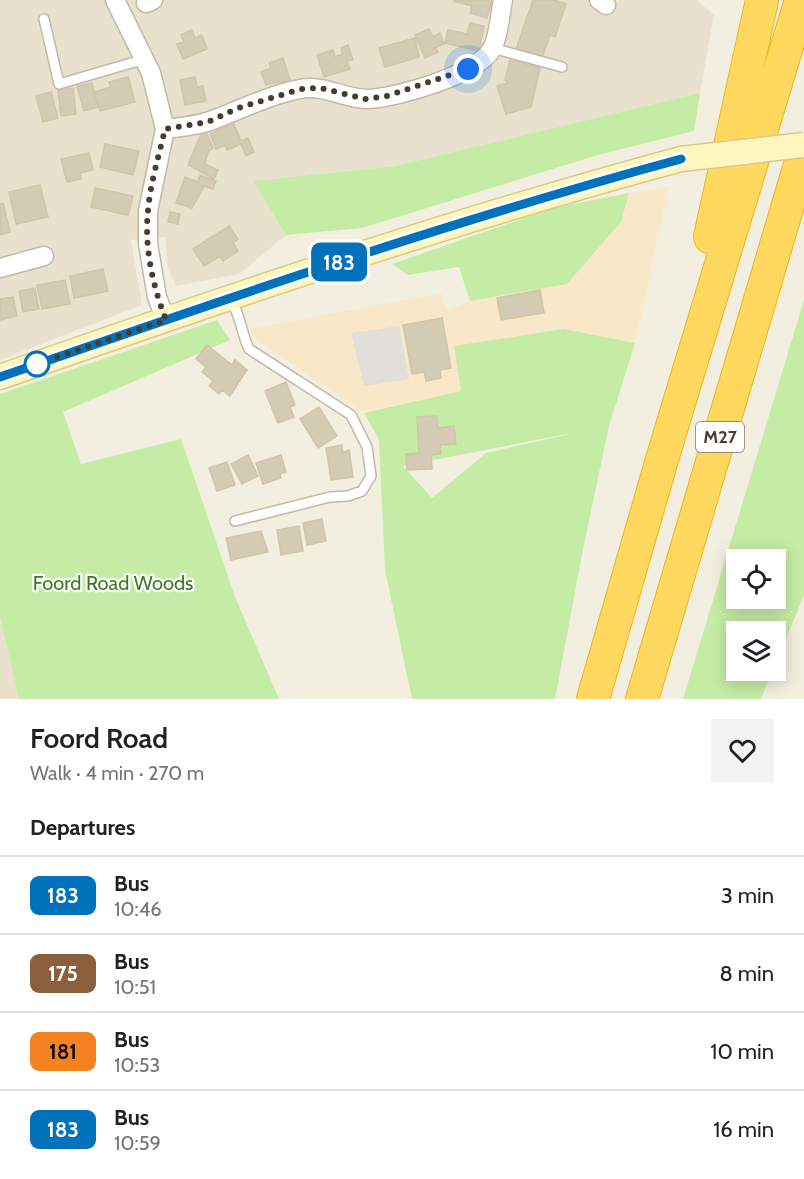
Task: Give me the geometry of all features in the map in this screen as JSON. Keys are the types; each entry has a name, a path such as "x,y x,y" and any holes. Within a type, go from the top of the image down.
{"highway":[{"name":"M27","path":"663,456 762,0"},
{"name":"M27","path":"593,699 663,456 801,0"},
{"name":"M27","path":"642,699 804,151"},
{"name":"M27","path":"736,385 804,190"}],"main road":[{"path":"0,377 229,298 548,195 681,159 804,145"}],"street":[{"path":"115,0 145,59 165,129 148,211 148,244 158,297 166,320"},
{"path":"165,129 208,122 238,108 301,89 320,88 366,99 387,96 468,69 492,48 503,0"},
{"path":"0,268 17,257 44,256"}],"lane":[{"path":"44,19 59,84 145,59"},
{"path":"492,48 562,67"},
{"path":"229,298 237,309 241,333 249,349 351,415 367,447 371,476 362,491 348,496 297,504 235,521"}],"shaded area":[{"path":"0,0 697,0 714,15 700,93 395,166 253,181 286,235 239,274 176,286 168,268 165,237 131,240 142,305 0,360"},
{"path":"669,186 635,343 564,329 455,346 462,391 364,412 254,338 249,329 441,293 447,311 470,301 567,284 621,222 629,193"},
{"path":"399,326 409,379 364,386 351,333"},
{"path":"0,617 19,699 0,699"}],"green space":[{"path":"700,93 694,131 598,155 362,228 286,235 253,181 395,166"},
{"path":"629,193 621,222 567,284 470,301 459,267 408,275 392,264 553,208"},
{"path":"804,300 804,595 786,639 786,621 726,621 726,681 768,681 761,699 683,699 726,557 726,609 786,609 786,549 728,549"},
{"name":"Foord Road Woods","path":"217,320 230,340 63,412 81,464 181,439 235,597 279,699 19,699 0,617 0,394"},
{"path":"564,329 635,343 609,426 555,699 412,699 385,570 379,440 364,413 461,391 454,346","holes":["578,432 486,453 432,498 403,466"]}],"building":[{"path":"492,0 487,18 470,13 472,6 453,1"},
{"path":"533,0 555,0 566,4 555,37 550,35 542,58 516,49"},
{"path":"470,23 484,26 479,51 445,43 448,30 467,34"},
{"path":"429,29 433,37 440,33 444,44 435,48 438,52 425,58 415,35"},
{"path":"192,30 195,38 202,35 207,49 183,59 177,44 184,42 181,35"},
{"path":"415,38 419,57 385,67 379,48"},
{"path":"348,45 353,60 347,61 350,69 324,77 317,55 333,50 335,57 343,54 341,48"},
{"path":"283,58 290,80 266,85 261,72 271,68 269,63"},
{"path":"510,60 540,68 531,107 506,114 497,86 507,83 505,80"},
{"path":"128,77 135,102 100,111 94,92 111,87 109,82"},
{"path":"195,77 197,87 203,86 206,101 185,105 180,80"},
{"path":"92,83 98,107 84,111 77,86"},
{"path":"73,88 76,114 61,116 58,90"},
{"path":"51,92 58,118 43,122 36,96"},
{"path":"234,124 241,141 248,138 254,152 246,156 241,144 227,150 225,145 216,149 210,134"},
{"path":"201,134 207,134 213,148 208,152 205,164 218,170 214,179 188,165"},
{"path":"105,144 139,151 133,175 100,167"},
{"path":"89,153 93,170 80,173 81,179 67,182 61,159"},
{"path":"200,175 216,181 213,189 204,186 192,208 176,203 185,177 198,182"},
{"path":"40,185 48,217 16,224 9,192"},
{"path":"95,188 133,196 128,215 91,207"},
{"path":"3,203 10,232 0,235 0,204"},
{"path":"170,212 180,214 178,224 168,222"},
{"path":"229,226 238,239 233,243 238,251 223,261 220,256 204,266 193,249"},
{"path":"103,269 108,291 74,298 70,276"},
{"path":"65,280 70,304 42,309 37,285"},
{"path":"35,288 39,309 23,312 19,291"},
{"path":"540,290 544,313 501,320 497,298"},
{"path":"13,297 17,316 0,320 0,299"},
{"path":"442,318 451,368 440,370 441,378 426,381 424,372 412,374 403,325"},
{"path":"207,345 232,365 235,360 247,370 230,396 222,390 219,394 209,386 213,381 202,372 206,367 196,359"},
{"path":"286,382 295,405 290,407 294,417 278,423 265,391"},
{"path":"319,407 337,436 318,448 300,419"},
{"path":"437,416 438,428 454,426 456,444 440,445 441,454 431,455 432,469 407,470 406,454 419,453 417,417"},
{"path":"342,445 343,452 349,450 353,477 331,480 326,448"},
{"path":"248,455 258,476 242,484 231,464"},
{"path":"281,455 286,472 280,474 281,478 263,484 256,463"},
{"path":"227,462 235,485 217,491 209,468"},
{"path":"322,519 326,541 307,545 303,523"},
{"path":"299,526 303,551 281,555 277,530"},
{"path":"261,531 268,552 231,560 226,538"}],"bus line":[{"name":"183","path":"0,377 312,270 548,195 681,159"}],"route":[{"path":"37,364 166,320 158,297 148,244 148,211 165,129 208,122 238,108 301,89 320,88 366,99 387,96 451,77 468,69"}]}
